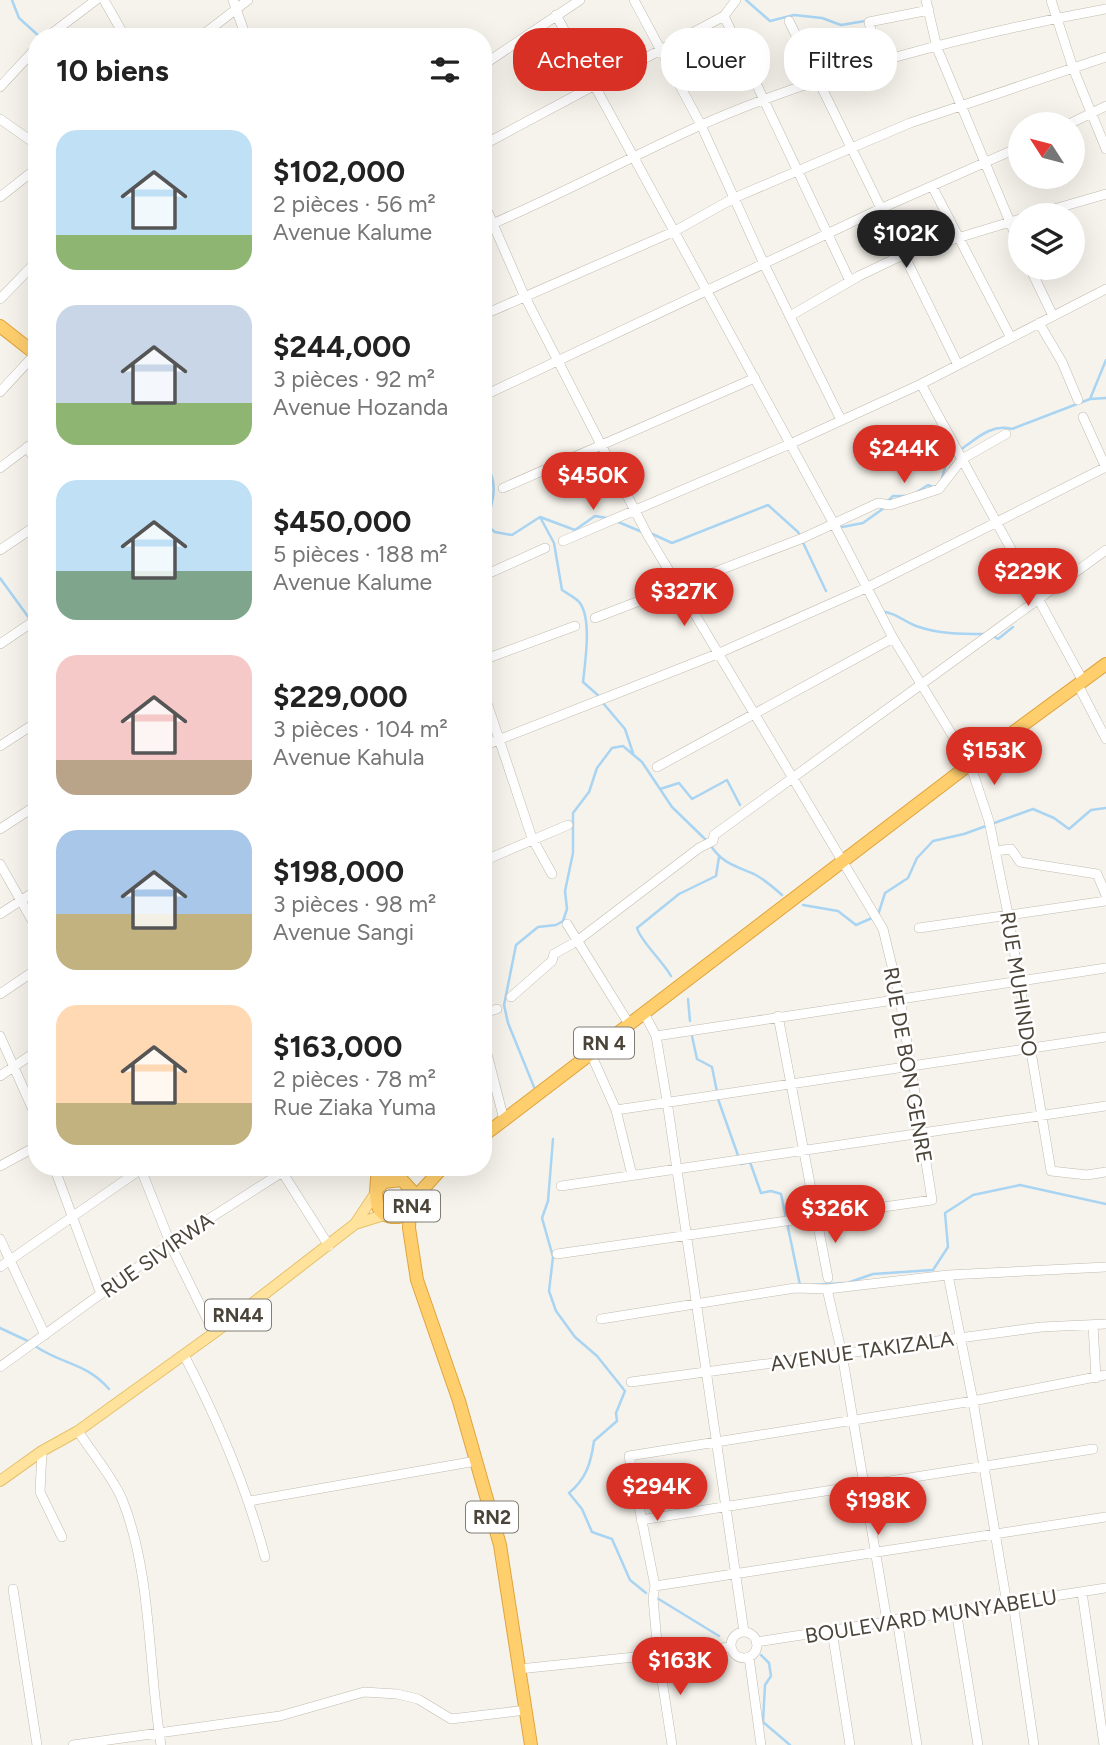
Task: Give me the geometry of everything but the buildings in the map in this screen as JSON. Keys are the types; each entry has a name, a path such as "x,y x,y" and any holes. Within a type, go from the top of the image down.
{"highway":[{"path":"0,326 28,347"},
{"name":"RN 4","path":"492,1130 844,859 1106,664"},
{"name":"RN4","path":"377,1176 378,1210 388,1216 405,1214 434,1176"},
{"path":"398,1176 401,1180 417,1176"},
{"name":"RN4","path":"376,1192 384,1182 401,1180 412,1204"},
{"name":"RN2","path":"412,1204 411,1247 417,1280 449,1369 500,1545 531,1745"},
{"name":"RN2","path":"388,1216 411,1247"}],"main road":[{"name":"RN44","path":"0,1481 42,1451 78,1431 214,1334 355,1224 376,1192"},
{"name":"RN44","path":"355,1224 388,1216"}],"street":[{"path":"58,28 96,0"},
{"path":"104,0 120,28"},
{"path":"210,28 235,4 248,0"},
{"path":"492,59 580,0"},
{"path":"634,0 701,125 764,264 841,420"},
{"path":"647,55 724,16 736,0"},
{"path":"1051,0 1073,68 1106,149"},
{"path":"235,4 243,28"},
{"path":"871,28 869,22 927,5 937,48 1008,219"},
{"path":"897,59 1056,18 1106,9"},
{"name":"RUE MUHINDO","path":"556,15 564,28"},
{"path":"724,16 850,281"},
{"path":"789,21 793,28"},
{"path":"0,87 28,57"},
{"path":"492,311 675,231 734,198 855,149 910,123 1106,57"},
{"path":"492,140 583,91"},
{"name":"RUE MUHINDO","path":"600,91 705,292 836,527 893,638 970,764 990,824 1008,914 1051,1171 1087,1175 1106,1172"},
{"path":"494,223 701,125 794,91"},
{"path":"826,91 958,365"},
{"path":"1085,117 1106,106"},
{"path":"0,119 28,139"},
{"path":"492,392 882,208 1008,153"},
{"path":"0,197 28,175"},
{"path":"932,186 1010,336"},
{"path":"1075,203 1106,194"},
{"name":"RUE DE BON GENRE","path":"492,219 524,295 645,531 791,777 844,859 883,929 900,999 919,1134 932,1200 814,1218"},
{"path":"790,316 850,281 905,254 1008,222"},
{"path":"0,299 28,270"},
{"path":"1036,280 1053,316"},
{"path":"563,541 790,444 921,384 1106,289"},
{"path":"1040,323 1062,362 1077,400"},
{"path":"0,392 28,362"},
{"path":"503,488 755,378"},
{"path":"921,384 1040,599 1106,739"},
{"path":"492,743 717,654 866,588 1106,468 1083,417"},
{"path":"595,618 836,527 878,503 890,505 939,489 959,454 1006,433"},
{"path":"0,468 27,447"},
{"path":"0,550 28,532"},
{"path":"492,572 545,548"},
{"path":"511,996 552,961 554,954 577,941 699,848 709,844 713,835 791,777 1106,550"},
{"path":"0,644 28,625"},
{"path":"492,657 575,626"},
{"path":"657,767 893,638"},
{"path":"492,719 532,838 552,874"},
{"path":"0,746 28,728"},
{"path":"0,829 28,811"},
{"path":"492,857 568,825"},
{"path":"995,851 1012,849 1020,862 1097,874 1106,895"},
{"path":"0,864 28,916"},
{"path":"0,914 28,896"},
{"path":"919,928 1106,901"},
{"path":"567,924 629,1024"},
{"path":"656,1036 1106,968"},
{"path":"0,994 28,975"},
{"path":"492,1010 497,1009"},
{"path":"644,1013 656,1036 667,1101 744,1632"},
{"path":"778,1016 814,1218 828,1278"},
{"path":"0,1036 28,1097"},
{"path":"616,1110 1106,1037"},
{"path":"591,1054 616,1110 632,1175"},
{"path":"0,1076 28,1057"},
{"path":"492,1074 504,1121"},
{"path":"561,1186 1106,1106"},
{"path":"0,1166 28,1151"},
{"path":"57,1176 101,1294"},
{"path":"4,1264 130,1176"},
{"path":"145,1176 171,1243 214,1334"},
{"name":"RUE SIVIRWA","path":"0,1367 171,1243 271,1176"},
{"path":"284,1176 328,1246"},
{"path":"556,1254 814,1218"},
{"path":"0,1239 4,1264 45,1335"},
{"path":"601,1320 795,1288 827,1289 948,1275 1106,1267"},
{"path":"948,1275 1034,1745"},
{"path":"827,1289 854,1418 876,1553 917,1745"},
{"name":"AVENUE TAKIZALA","path":"631,1382 960,1337 1106,1324"},
{"path":"672,1745 658,1654 654,1592 629,1456 715,1440 973,1401 1101,1377 1094,1325"},
{"path":"184,1355 214,1413 250,1501 265,1557"},
{"path":"78,1431 121,1496 128,1515 145,1604 160,1740"},
{"path":"641,1520 726,1509 1093,1449"},
{"path":"42,1451 38,1482 40,1492 62,1537"},
{"path":"250,1501 476,1461"},
{"path":"654,1592 736,1575 1106,1517"},
{"name":"BOULEVARD MUNYABELU","path":"757,1642 1106,1588"},
{"path":"13,1589 37,1745"},
{"path":"1082,1592 1104,1745"},
{"path":"956,1610 978,1745"},
{"path":"744,1632 752,1634 757,1642 755,1651 749,1657 737,1656 731,1647 734,1636 744,1632"},
{"path":"832,1632 849,1745"},
{"path":"519,1669 731,1647"},
{"path":"749,1657 761,1745"},
{"path":"73,1745 160,1740 280,1716 364,1692 397,1694 418,1699 450,1718 526,1710"}],"waterway":[{"path":"12,0 19,18 30,28"},
{"path":"746,0 770,21 794,15 822,18 841,25 865,21"},
{"path":"960,450 991,430 1012,429 1090,399 1106,360"},
{"path":"1090,399 1106,398"},
{"path":"942,478 946,464 955,454"},
{"path":"492,477 492,501"},
{"path":"917,492 928,485 933,487"},
{"path":"887,502 893,496 905,496"},
{"path":"648,532 672,543 768,505 798,532 826,591"},
{"path":"837,528 863,523 884,508"},
{"path":"540,517 575,530 595,516 607,518"},
{"path":"492,530 512,535 540,517 554,543 562,590 580,603 584,610 587,642 583,682 600,697"},
{"path":"616,521 642,532"},
{"path":"0,578 28,617"},
{"path":"880,611 933,631 984,634"},
{"path":"993,636 998,639 1013,627"},
{"path":"603,703 625,729 633,753"},
{"path":"534,1087 508,1023 504,1005 516,945 538,927 556,925 563,921 567,909 565,891 573,853 573,813 589,792 597,768 612,748 623,746 642,762 672,807 707,841"},
{"path":"660,789 679,783 692,799 727,780 740,805"},
{"path":"878,915 885,893 908,878 917,858 933,841 964,834 1033,809 1054,818 1069,829 1091,810 1106,808"},
{"path":"711,846 725,861 758,876 782,895"},
{"path":"671,976 637,928 679,894 716,876 719,857"},
{"path":"803,905 838,911 856,925 872,918"},
{"path":"688,999 690,1021"},
{"path":"692,1036 697,1059 712,1067 717,1092"},
{"path":"718,1099 741,1164 750,1162 761,1193 771,1191 781,1194 800,1285"},
{"path":"553,1139 548,1201 542,1218 553,1257 549,1291 556,1311 575,1337 597,1356 625,1391 616,1413 617,1421 594,1441 587,1470 569,1493 582,1509 592,1532 612,1539 630,1580 646,1593"},
{"path":"850,1282 873,1274 933,1270 948,1247 945,1213 973,1195 1020,1185 1106,1204"},
{"path":"812,1285 844,1283"},
{"path":"0,1328 30,1342"},
{"path":"35,1346 91,1374 109,1389"},
{"path":"657,1598 719,1636"},
{"path":"761,1655 769,1663 771,1676 765,1685 763,1722 790,1745"}]}
